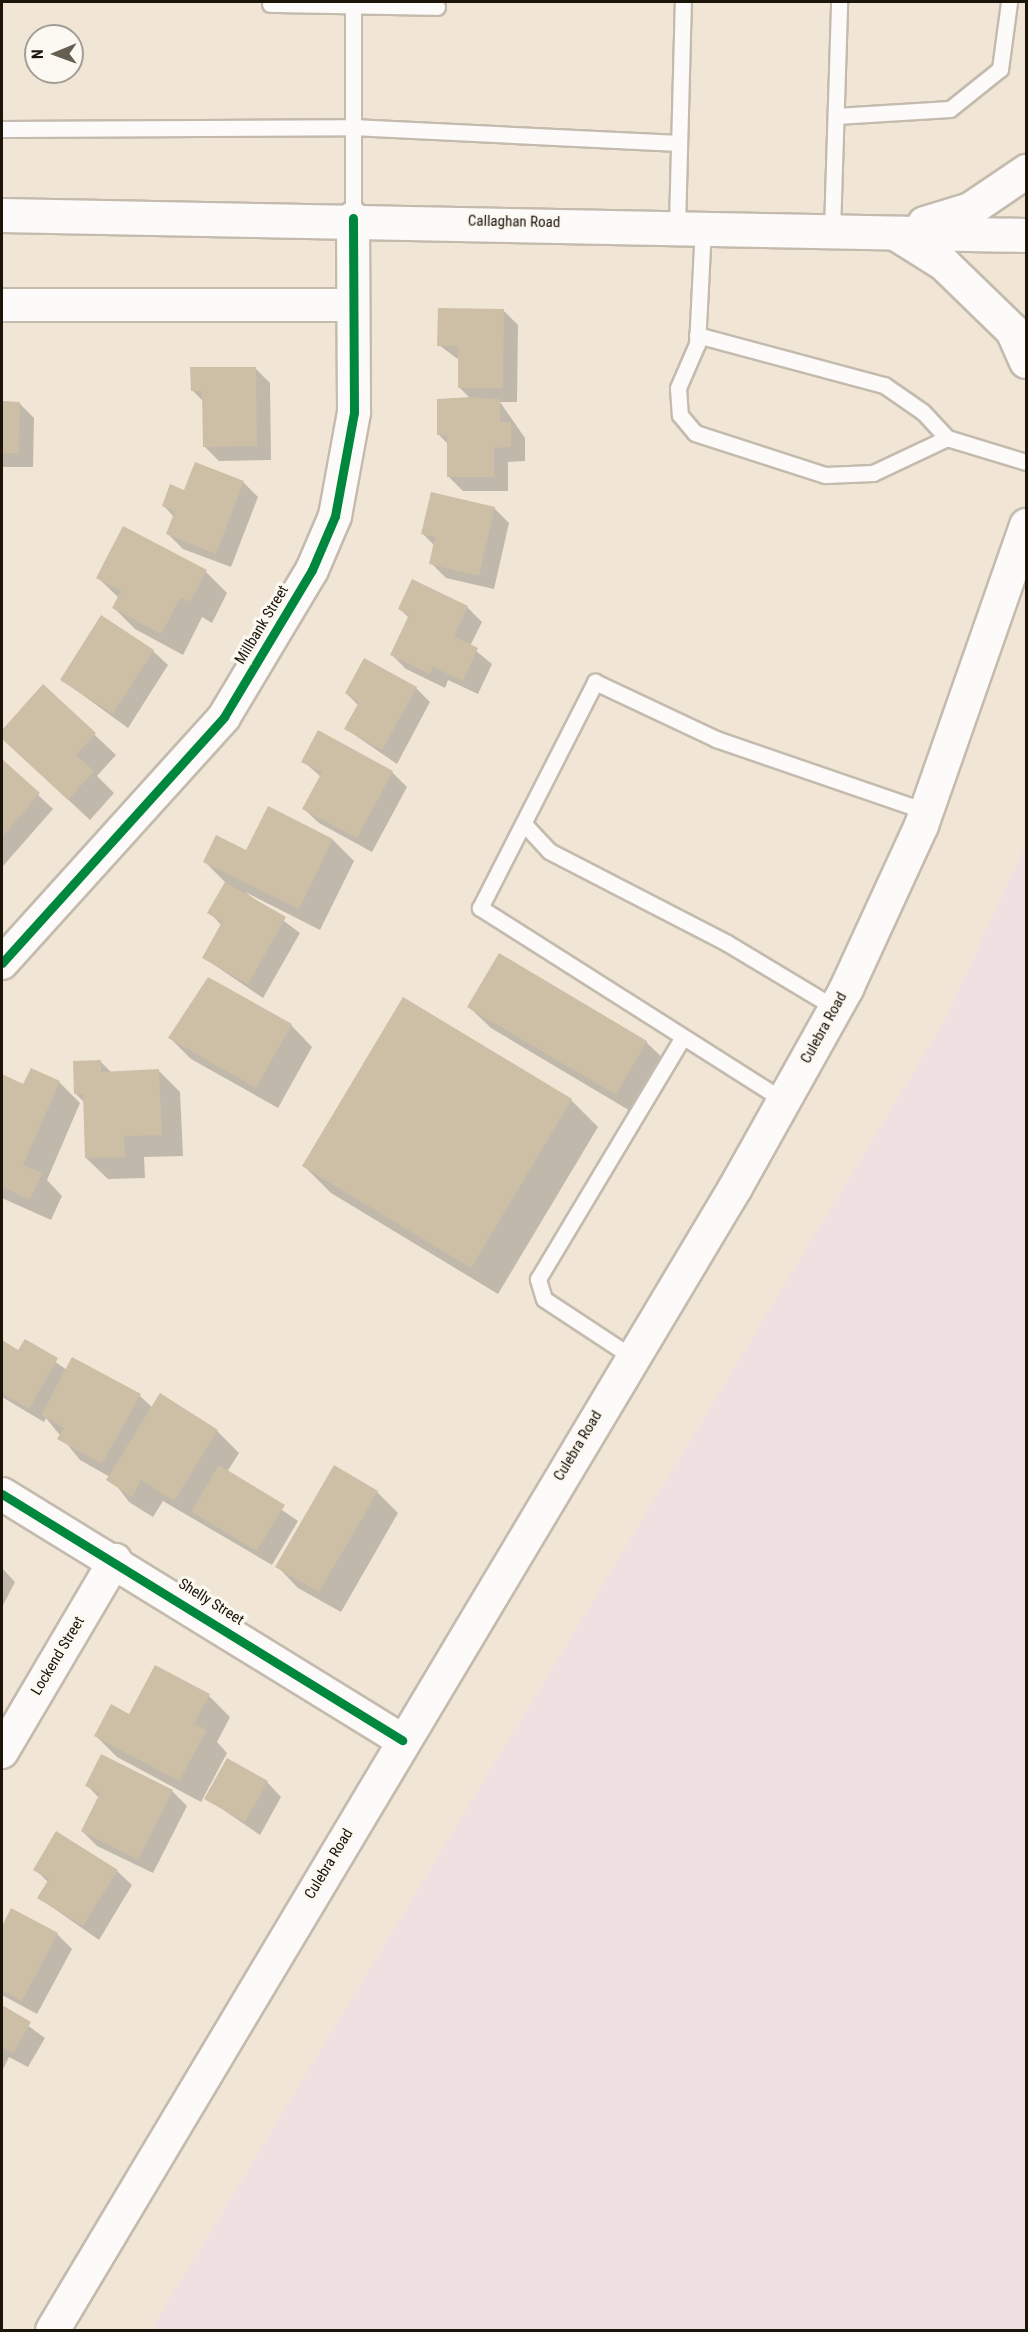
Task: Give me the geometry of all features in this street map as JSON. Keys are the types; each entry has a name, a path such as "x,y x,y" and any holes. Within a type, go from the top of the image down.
{"main road":[{"path":"893,232 970,209 1026,171"},
{"name":"Callaghan Road","path":"2,215 353,218 1026,235"},
{"path":"893,232 943,263 997,315 1012,330 1026,361"},
{"name":"Culebra Road","path":"52,2331 632,1357 835,1008 925,811 1026,525"}],"street":[{"name":"Millbank Street","path":"2,963 224,717 312,570 335,516 354,412 353,218"},
{"path":"2,305 352,304"},
{"name":"Shelly Street","path":"2,1494 115,1560 402,1740"},
{"name":"Lockend Street","path":"2,1752 115,1560"}],"lane":[{"path":"683,2 679,143 690,227 697,335 678,388 680,416 695,433 825,475 873,473 947,438"},
{"path":"832,230 839,2"},
{"path":"836,116 950,109 1000,69 1009,2"},
{"path":"270,4 437,7"},
{"path":"353,4 353,218"},
{"path":"2,129 352,127 679,143"},
{"path":"697,335 884,386 923,412 947,438 1026,462"},
{"path":"783,1100 480,908 525,825 596,682 716,739 925,811"},
{"path":"525,825 549,851 727,944 835,1008"},
{"path":"632,1357 544,1299 538,1279 683,1037"}],"shaded area":[{"path":"1026,844 1026,2330 151,2330 944,1022"}],"building":[{"path":"438,308 504,309 503,388 458,388 458,346 437,346"},
{"path":"190,367 256,367 257,446 203,447 202,391 191,391"},
{"path":"472,397 500,399 500,422 511,422 511,447 494,448 494,477 447,477 447,435 437,435 437,399"},
{"path":"2,401 20,402 19,453 2,453"},
{"path":"195,462 244,481 216,554 166,534 175,511 162,506 170,484 184,490"},
{"path":"431,492 495,507 479,576 429,564 435,537 421,534"},
{"path":"123,526 207,570 190,602 181,597 161,634 112,608 121,591 96,578"},
{"path":"412,579 468,606 454,636 478,648 463,681 433,667 430,674 390,655 409,615 398,609"},
{"path":"101,615 154,650 113,714 60,680"},
{"path":"364,658 417,687 382,750 344,729 359,702 345,693"},
{"path":"43,684 96,733 76,755 94,771 68,800 2,739 2,730"},
{"path":"318,730 393,771 357,838 302,809 322,772 301,762"},
{"path":"2,759 40,793 2,837"},
{"path":"268,806 333,839 299,909 203,862 216,835 246,850"},
{"path":"225,882 286,917 248,984 202,958 222,922 207,913"},
{"path":"499,953 647,1041 616,1095 467,1007"},
{"path":"208,977 292,1024 256,1088 168,1038"},
{"path":"403,997 572,1099 471,1268 302,1166"},
{"path":"101,1060 101,1072 159,1069 162,1135 124,1136 125,1157 85,1158 83,1094 74,1094 73,1061"},
{"path":"31,1068 60,1081 23,1165 42,1173 30,1200 2,1187 2,1074 23,1084"},
{"path":"25,1339 58,1358 29,1409 2,1393 2,1340 18,1350"},
{"path":"72,1357 141,1394 102,1464 57,1439 64,1428 41,1415"},
{"path":"160,1393 218,1430 174,1501 141,1480 132,1497 106,1480"},
{"path":"219,1465 285,1505 257,1551 191,1512"},
{"path":"334,1465 378,1491 319,1592 275,1567"},
{"path":"155,1665 210,1694 194,1724 207,1730 179,1781 94,1736 111,1704 129,1714"},
{"path":"101,1754 173,1790 138,1860 81,1831 100,1793 85,1786"},
{"path":"227,1758 268,1781 245,1822 204,1799"},
{"path":"56,1831 118,1870 83,1926 37,1898 49,1879 33,1870"},
{"path":"11,1908 58,1933 22,2001 2,1990 2,1926"},
{"path":"2,2005 31,2022 13,2053 2,2047"}],"cycle path":[{"path":"2,963 224,717 312,570 335,516 354,412 353,218"},
{"path":"2,1494 402,1740"}]}
